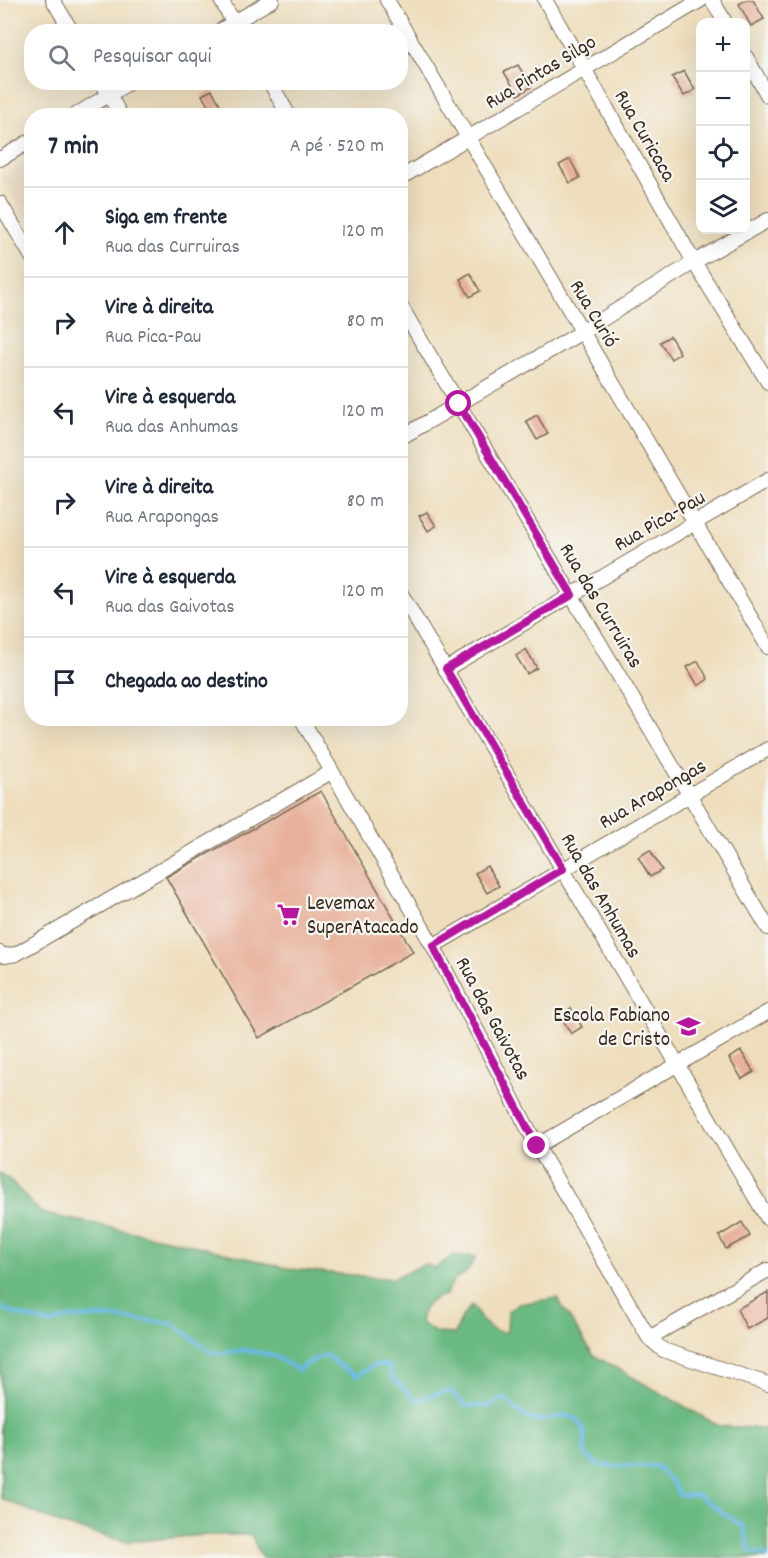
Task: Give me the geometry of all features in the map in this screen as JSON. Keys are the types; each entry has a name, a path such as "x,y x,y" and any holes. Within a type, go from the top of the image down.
{"street":[{"path":"53,0 67,24"},
{"path":"221,0 235,24"},
{"path":"241,24 272,0"},
{"name":"Rua Curió","path":"387,0 401,24"},
{"name":"Rua Curicaca","path":"545,0 694,262 768,382"},
{"name":"Rua Pintas Silgo","path":"408,173 701,0"},
{"path":"712,0 723,18"},
{"name":"Rua Curió","path":"408,36 768,647"},
{"path":"750,64 768,96"},
{"path":"106,90 116,108"},
{"path":"87,108 117,90"},
{"path":"274,90 285,108"},
{"path":"0,159 24,145"},
{"path":"0,203 24,244"},
{"path":"408,433 768,220"},
{"name":"Rua das Curruiras","path":"408,318 768,928"},
{"name":"Rua Pica-Pau","path":"446,669 768,480"},
{"name":"Rua das Anhumas","path":"408,605 768,1219"},
{"name":"Rua das Gaivotas","path":"306,726 433,946 537,1146 649,1338"},
{"name":"Rua Arapongas","path":"433,946 768,749"},
{"path":"2,955 15,954 332,772"},
{"path":"537,1146 768,1012"},
{"path":"768,1270 649,1338 663,1350 768,1384"}],"shaded area":[{"path":"24,164 24,214 2,177"}],"green space":[{"path":"0,1173 10,1180 41,1213 181,1242 290,1269 392,1279 425,1264 435,1268 454,1255 476,1257 466,1273 454,1279 446,1295 435,1298 428,1304 420,1322 436,1333 455,1334 462,1317 472,1305 490,1328 507,1332 508,1311 519,1304 557,1298 593,1355 719,1426 768,1429 768,1558 262,1558 251,1535 204,1535 127,1542 63,1525 1,1498"}],"building":[{"path":"746,0 753,0 764,19 751,26 750,18 747,18 739,4"},
{"path":"518,65 531,87 518,95 504,72"},
{"path":"684,71 695,90 684,96 672,77"},
{"path":"212,90 221,106 209,108 202,95"},
{"path":"570,159 580,178 570,183 559,165"},
{"path":"470,273 480,291 470,297 460,279"},
{"path":"670,336 680,353 671,359 660,342"},
{"path":"537,415 548,434 537,440 526,421"},
{"path":"427,512 436,526 428,531 419,516"},
{"path":"526,649 537,668 527,674 516,656"},
{"path":"698,661 708,679 698,686 687,667"},
{"name":"Levemax SuperAtacado","path":"321,791 413,952 259,1038 166,877"},
{"path":"650,850 662,870 650,877 638,857"},
{"path":"487,866 499,886 487,893 475,873"},
{"path":"571,1008 582,1027 571,1034 560,1015"},
{"path":"741,1051 754,1072 742,1079 729,1058"},
{"path":"742,1222 750,1236 726,1249 719,1236"},
{"path":"768,1292 768,1318 747,1329 737,1309"}],"waterway":[{"path":"0,1307 15,1314 51,1324 67,1318 105,1317 173,1323 210,1352 225,1353 245,1350 272,1355 298,1370 326,1355 357,1376 374,1365 388,1365 393,1378 417,1401 451,1391 466,1406 490,1406 504,1398 531,1419 571,1416 577,1419 583,1429 585,1455 601,1466 656,1466 672,1482 680,1496 697,1495 744,1527 749,1551 768,1556"}],"place":[{"name":"Levemax SuperAtacado","path":"289,914"},
{"name":"Escola Fabiano de Cristo","path":"688,1026"}],"route":[{"path":"459,404 572,595 446,669 563,869 433,946 537,1146"}]}
